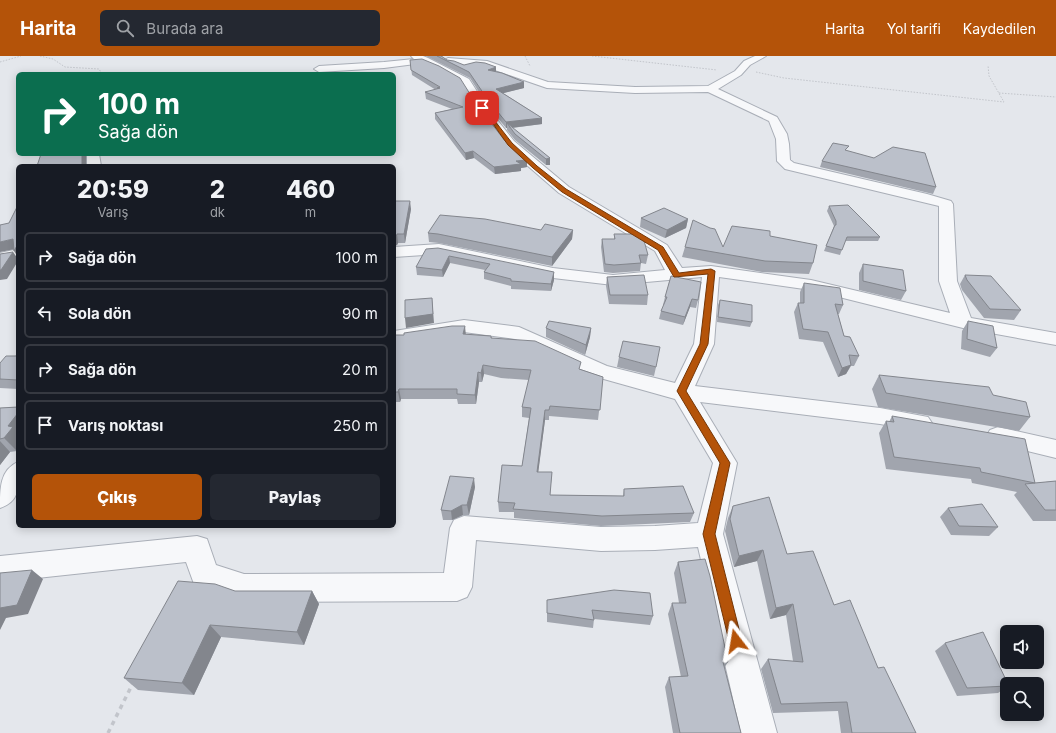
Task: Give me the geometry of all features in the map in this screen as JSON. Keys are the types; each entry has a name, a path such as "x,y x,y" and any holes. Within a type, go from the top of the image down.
{"street":[{"path":"710,89 738,73 747,63 762,56"},
{"path":"319,68 384,65 420,58 447,62 487,64 547,84 568,87 635,90 710,89 773,120 778,127 784,142 783,160 790,166 927,198 946,204 948,281 963,322"},
{"path":"447,62 466,81 482,108 510,144 564,190 661,248 677,276"},
{"path":"396,252 438,249 553,273 613,280 677,276 711,271 811,284 963,322 1056,339"},
{"path":"0,258 16,254"},
{"path":"682,391 704,344 711,271"},
{"path":"396,337 464,326 520,333 600,370 667,390 880,416 940,426"},
{"path":"682,391 725,463 709,534 758,733"},
{"path":"977,433 1056,449"},
{"path":"0,497 16,475"},
{"path":"0,569 198,548 204,575 244,588 457,588 464,528 574,538 657,539 709,534"}],"path":[{"path":"0,62 21,56"},
{"path":"40,56 53,58 65,67 99,69 101,72"},
{"path":"592,56 738,73 755,72 784,78 1004,102 989,76 988,65"},
{"path":"998,93 1056,97"},
{"path":"108,733 136,676"}],"building":[{"path":"437,56 441,56 447,60 464,65 476,62 485,63 496,67 488,70 502,73 524,82 496,89 542,118 506,122 488,100 469,72"},
{"path":"422,59 439,66 460,78 475,102 505,141 527,160 516,161 521,164 494,167 473,151 465,153 435,113 463,107 425,92 440,87 411,70 410,60"},
{"path":"507,123 550,158 546,159 515,134"},
{"path":"833,143 849,146 845,150 874,158 893,147 925,153 936,187 822,161"},
{"path":"40,156 82,156 82,164 38,164"},
{"path":"396,201 410,201 404,234 397,234 396,237"},
{"path":"848,205 880,237 847,237 842,250 826,246 836,225 836,221 829,206"},
{"path":"664,208 688,219 667,230 641,218"},
{"path":"16,209 16,248 14,251 13,239 0,242 0,225 9,223"},
{"path":"440,215 485,219 541,230 545,224 573,230 552,257 428,233"},
{"path":"693,220 715,229 723,247 732,226 770,231 770,236 817,245 813,263 765,261 685,247"},
{"path":"614,234 638,234 643,237 648,255 639,255 641,263 614,265 605,264 602,239 615,239"},
{"path":"438,248 554,272 551,284 511,281 511,279 484,272 490,264 449,256 442,270 416,267 426,249"},
{"path":"13,252 1,270 0,270 0,254"},
{"path":"863,264 903,270 906,291 863,281"},
{"path":"644,275 648,295 610,295 607,277"},
{"path":"965,275 991,276 1021,310 990,309 967,280"},
{"path":"671,276 701,282 698,300 692,299 685,317 661,311 667,297 665,297"},
{"path":"804,283 840,288 843,305 835,304 844,336 850,337 859,356 849,355 851,365 842,368 828,332 803,329 798,303 804,303"},
{"path":"432,298 433,314 405,318 405,300"},
{"path":"720,300 752,305 752,322 718,317"},
{"path":"549,321 591,328 586,345 546,328"},
{"path":"968,321 993,326 997,348 967,339"},
{"path":"452,326 465,326 463,334 491,336 491,338 535,341 581,362 579,369 603,377 600,410 550,406 549,410 545,410 537,472 552,472 550,495 624,496 624,489 683,486 694,513 602,516 513,509 515,503 498,502 502,465 522,466 531,408 522,407 531,370 483,365 481,373 478,372 475,395 457,394 457,389 399,389 398,392 396,392 396,335 404,335 404,333"},
{"path":"623,341 660,347 656,367 619,357"},
{"path":"6,356 16,356 16,380 0,379 0,363"},
{"path":"879,375 989,387 993,395 1026,402 1030,417 886,393"},
{"path":"16,407 16,416 8,426 13,427 4,438 0,439 0,408"},
{"path":"892,416 1025,439 1035,483 981,472 980,468 894,457 886,421 894,422"},
{"path":"450,476 474,478 467,505 462,505 451,511 441,510"},
{"path":"1056,481 1056,510 1045,510 1025,484"},
{"path":"769,497 787,554 813,551 834,605 850,600 878,668 884,667 916,733 852,733 847,702 781,704 768,659 803,662 793,604 776,608 763,550 739,556 730,519 733,506"},
{"path":"982,504 998,527 959,526 948,508"},
{"path":"705,559 728,662 723,662 741,733 680,733 669,677 688,676 672,603 686,603 678,562"},
{"path":"32,570 17,605 0,608 0,573"},
{"path":"178,581 215,584 235,591 312,591 297,632 210,625 182,683 124,678"},
{"path":"614,590 650,593 653,616 592,610 594,620 547,613 547,600"},
{"path":"983,632 1005,677 1000,677 1000,686 967,688 945,643"}],"route":[{"path":"482,108 510,144 535,167 564,190 661,248 677,276 711,271 704,344 682,391 725,463 709,534 736,641"}]}
